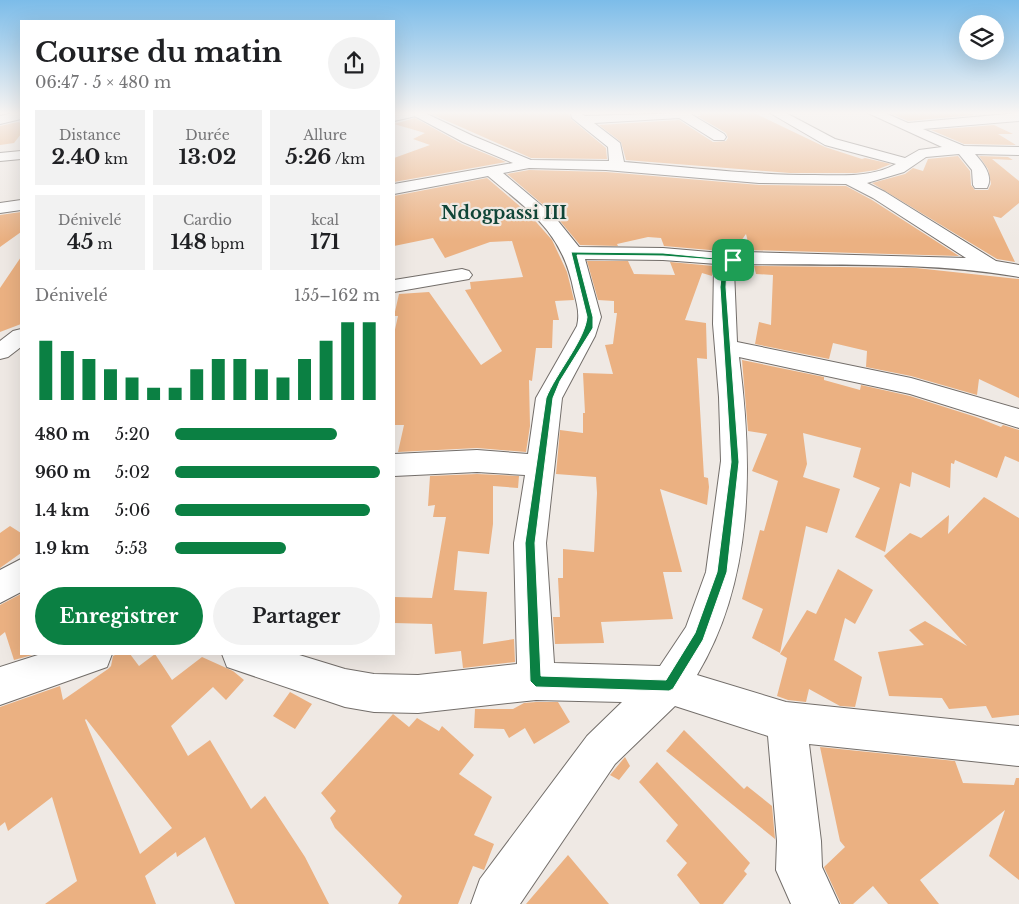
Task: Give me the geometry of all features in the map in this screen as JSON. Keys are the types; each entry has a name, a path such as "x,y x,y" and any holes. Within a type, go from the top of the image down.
{"street":[{"path":"0,157 19,155"},
{"path":"507,155 529,164"},
{"path":"616,155 617,166"},
{"path":"879,155 908,163"},
{"path":"395,189 529,164 617,166 805,180 849,180 888,174 920,155"},
{"path":"968,155 980,169 981,185"},
{"path":"491,171 543,217 573,253 590,317 589,328 556,381 549,398 530,543 536,681"},
{"path":"849,180 879,196 990,266"},
{"path":"0,208 20,205"},
{"path":"573,253 663,254 733,260 742,258 900,261 990,266 1019,271"},
{"path":"495,904 497,896 601,750 669,685 700,636 722,572 735,462 732,398 724,315 724,268 733,260"},
{"path":"395,286 462,275"},
{"path":"0,352 20,337"},
{"path":"726,346 858,372 981,405 1019,419"},
{"path":"395,465 478,462 540,465"},
{"path":"0,588 20,575"},
{"path":"0,686 91,655"},
{"path":"243,655 345,688 374,693 418,694 536,681 669,685 786,722 1019,746"},
{"path":"786,722 798,841 799,870 815,904"}],"building":[{"path":"402,155 489,155 506,162 395,182 395,158"},
{"path":"525,155 607,155 607,159 531,158"},
{"path":"625,155 850,155 891,164 876,170 856,173 790,173 626,160"},
{"path":"958,156 970,171 971,185 975,190 988,190 991,184 988,169 979,156 1008,157 1013,160 992,159 1019,181 1019,203 1001,218 993,216 1015,262 997,259 872,183 905,174 913,168 923,171 928,159"},
{"path":"529,170 606,172 759,185 846,186 872,200 959,256 750,250 746,234 733,252 664,246 661,238 648,237 617,244 618,246 580,245 555,215 507,174"},
{"path":"487,178 530,215 552,240 567,272 574,300 555,301 559,320 553,320 552,348 536,348 532,381 529,380 530,426 526,452 477,448 398,452 404,425 395,425 395,330 398,316 395,316 395,312 399,294 429,292 481,365 502,351 465,290 471,289 470,282 523,277 512,241 490,242 445,258 433,238 395,246 395,196"},
{"path":"20,212 20,233 0,247 0,215"},
{"path":"20,258 20,324 0,332 0,288"},
{"path":"587,261 628,261 634,274 675,275 670,262 713,266 712,276 702,273 685,320 706,323 707,359 697,358 704,477 708,478 709,487 707,505 660,489 682,572 663,572 673,619 601,622 604,643 555,644 553,617 560,617 558,578 563,578 563,549 594,552 597,493 596,477 556,474 560,430 583,433 583,413 585,413 583,373 613,374 605,345 613,344 617,313 614,313 614,301 598,300"},
{"path":"754,266 916,268 1019,279 1019,398 979,379 977,395 911,376 866,367 867,351 833,343 829,359 755,344 759,322 771,325 773,275 756,274"},
{"path":"742,360 824,377 824,380 860,390 861,385 910,396 1001,427 1003,425 1019,430 1019,462 1005,456 997,478 955,460 954,464 951,463 950,488 912,472 910,487 900,483 885,552 855,537 880,488 853,477 861,448 803,433 807,464 803,477 840,489 827,533 806,526 780,653 752,638 763,609 742,599 760,530 764,531 778,481 752,471 767,434 748,431"},
{"path":"477,474 519,476 518,488 493,486 493,524 489,554 458,551 454,590 487,592 483,644 514,639 515,662 463,668 461,651 435,654 432,624 395,623 395,597 432,598 446,517 433,517 435,505 428,506 430,476"},
{"path":"984,497 1019,518 1019,715 992,718 986,706 949,709 942,698 889,696 878,652 924,645 909,630 925,621 967,646 884,556 910,533 921,538 949,515 948,534"},
{"path":"10,526 20,532 20,554 0,568 0,533"},
{"path":"838,569 873,590 855,624 845,618 834,660 862,677 855,707 840,706 809,689 806,702 788,700 777,696 787,658 780,654 807,610 816,614"},
{"path":"20,595 20,655 32,655 14,660 5,632 0,636 0,605"},
{"path":"115,655 131,655 139,666 156,655 172,680 202,657 233,671 244,680 226,700 213,687 171,726 188,756 210,740 251,809 265,796 305,857 329,904 235,904 205,837 177,857 176,852 145,876 156,904 45,904 77,881 52,797 8,831 5,822 0,826 0,707 60,686 63,700 111,666 113,656","holes":["86,719 172,828 140,854 85,720"]},
{"path":"290,692 312,704 295,729 273,716"},
{"path":"558,702 570,722 534,744 525,728 509,738 504,729 474,728 475,709 513,709 524,703"},
{"path":"393,714 409,727 417,718 439,731 442,726 474,755 459,774 492,797 474,835 494,844 484,870 473,866 458,904 398,904 402,896 335,828 330,818 336,811 321,793"},
{"path":"684,730 744,789 747,786 772,806 775,839 666,751"},
{"path":"820,747 955,761 963,783 1014,785 1016,778 1019,778 1019,880 989,856 1005,810 920,880 939,904 888,904 873,886 853,904 841,904 824,867 845,847 840,841"},
{"path":"625,757 630,766 619,780 610,775"},
{"path":"657,762 750,863 744,871 747,874 723,904 700,904 677,875 687,863 666,841 678,825 639,782"},
{"path":"568,855 609,904 526,904"}],"district":[{"name":"Ndogpassi III","path":"504,213"}],"route":[{"path":"573,253 663,254 733,260 724,268 723,287 724,324 732,398 735,462 722,572 700,636 669,685 536,681 530,543 549,398 556,381 589,328 590,317 573,253"}]}
